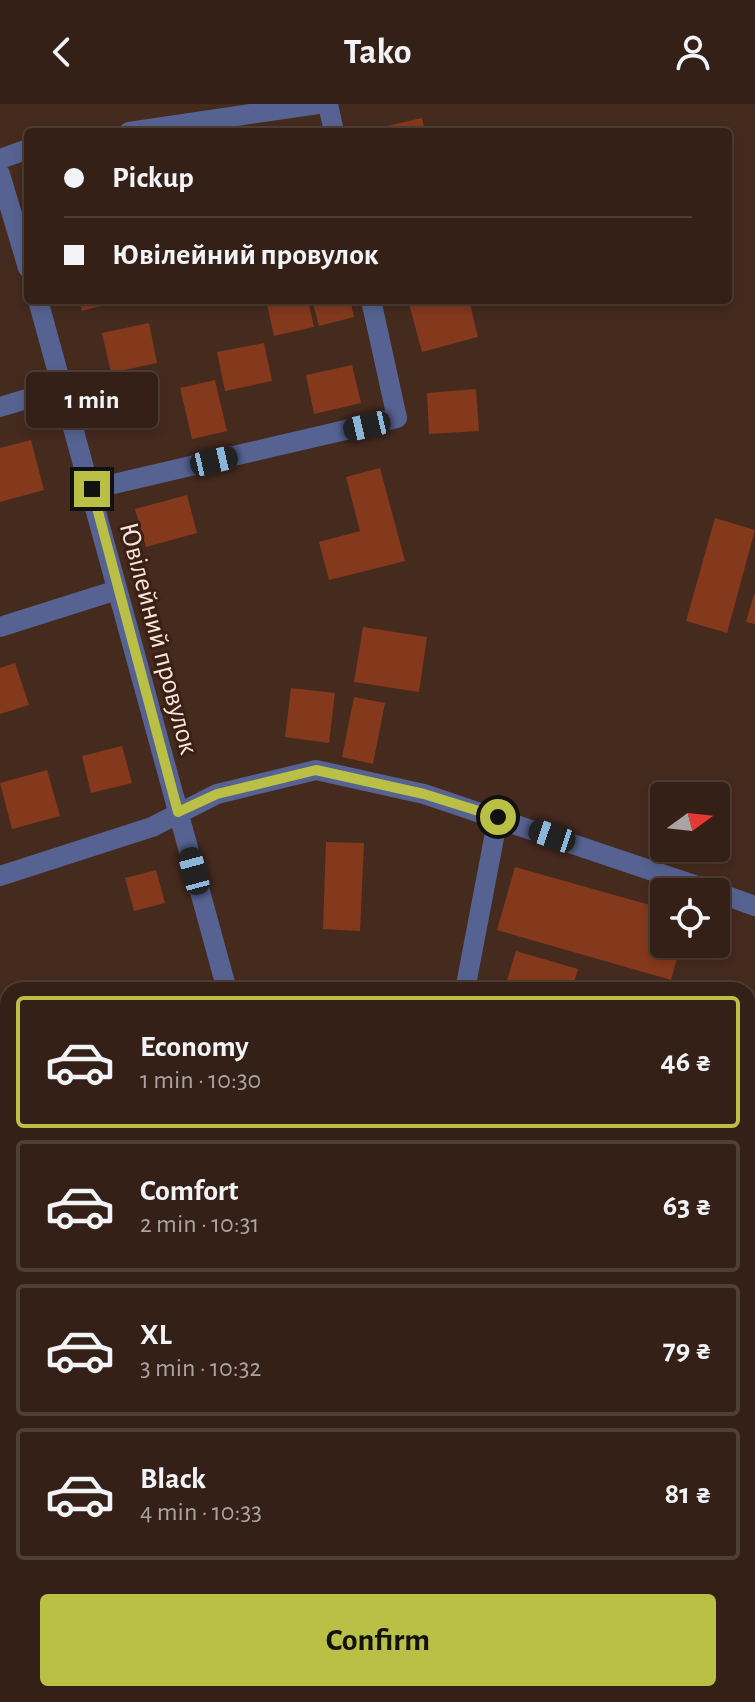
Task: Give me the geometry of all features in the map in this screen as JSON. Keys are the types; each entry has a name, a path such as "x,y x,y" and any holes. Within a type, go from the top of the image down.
{"street":[{"path":"156,128 318,104"},
{"path":"328,104 333,128"},
{"path":"0,159 24,150"},
{"path":"0,174 24,255"},
{"name":"Ювілейний провулок","path":"39,304 225,982"},
{"path":"92,489 397,418 372,304"},
{"path":"0,407 64,388"},
{"path":"0,627 117,590"},
{"path":"0,876 152,827 217,794 316,770 424,794 675,878"},
{"path":"467,982 498,817"},
{"path":"730,897 755,906"}],"building":[{"path":"422,118 424,128 378,128"},
{"path":"80,304 108,304 82,311"},
{"path":"267,304 309,304 314,327 274,336"},
{"path":"313,304 351,304 354,317 319,326"},
{"path":"409,304 470,304 478,337 422,352"},
{"path":"149,323 157,363 111,373 102,333"},
{"path":"264,343 272,381 225,391 217,352"},
{"path":"352,365 361,403 314,414 306,375"},
{"path":"215,380 227,431 192,439 180,388"},
{"path":"476,389 479,431 429,434 427,393"},
{"path":"31,440 44,490 0,502 0,448"},
{"path":"380,468 405,561 329,580 319,542 360,531 346,477"},
{"path":"187,495 197,533 146,547 135,509"},
{"path":"715,518 755,530 727,633 686,621"},
{"path":"755,594 755,624 746,622"},
{"path":"363,627 427,637 419,692 354,682"},
{"path":"15,663 29,705 0,714 0,668"},
{"path":"291,688 335,693 329,743 285,737"},
{"path":"354,697 385,703 373,764 342,757"},
{"path":"122,746 132,783 91,793 82,756"},
{"path":"47,770 60,816 12,829 0,783"},
{"path":"326,842 364,843 360,931 323,929"},
{"path":"515,867 650,905 650,958 677,958 671,980 497,930"},
{"path":"156,870 165,903 134,911 125,878"},
{"path":"516,951 578,969 574,982 506,982"},
{"path":"364,980 418,982 364,982"}],"route":[{"path":"92,489 178,812 217,794 316,770 424,794 498,817"}]}
